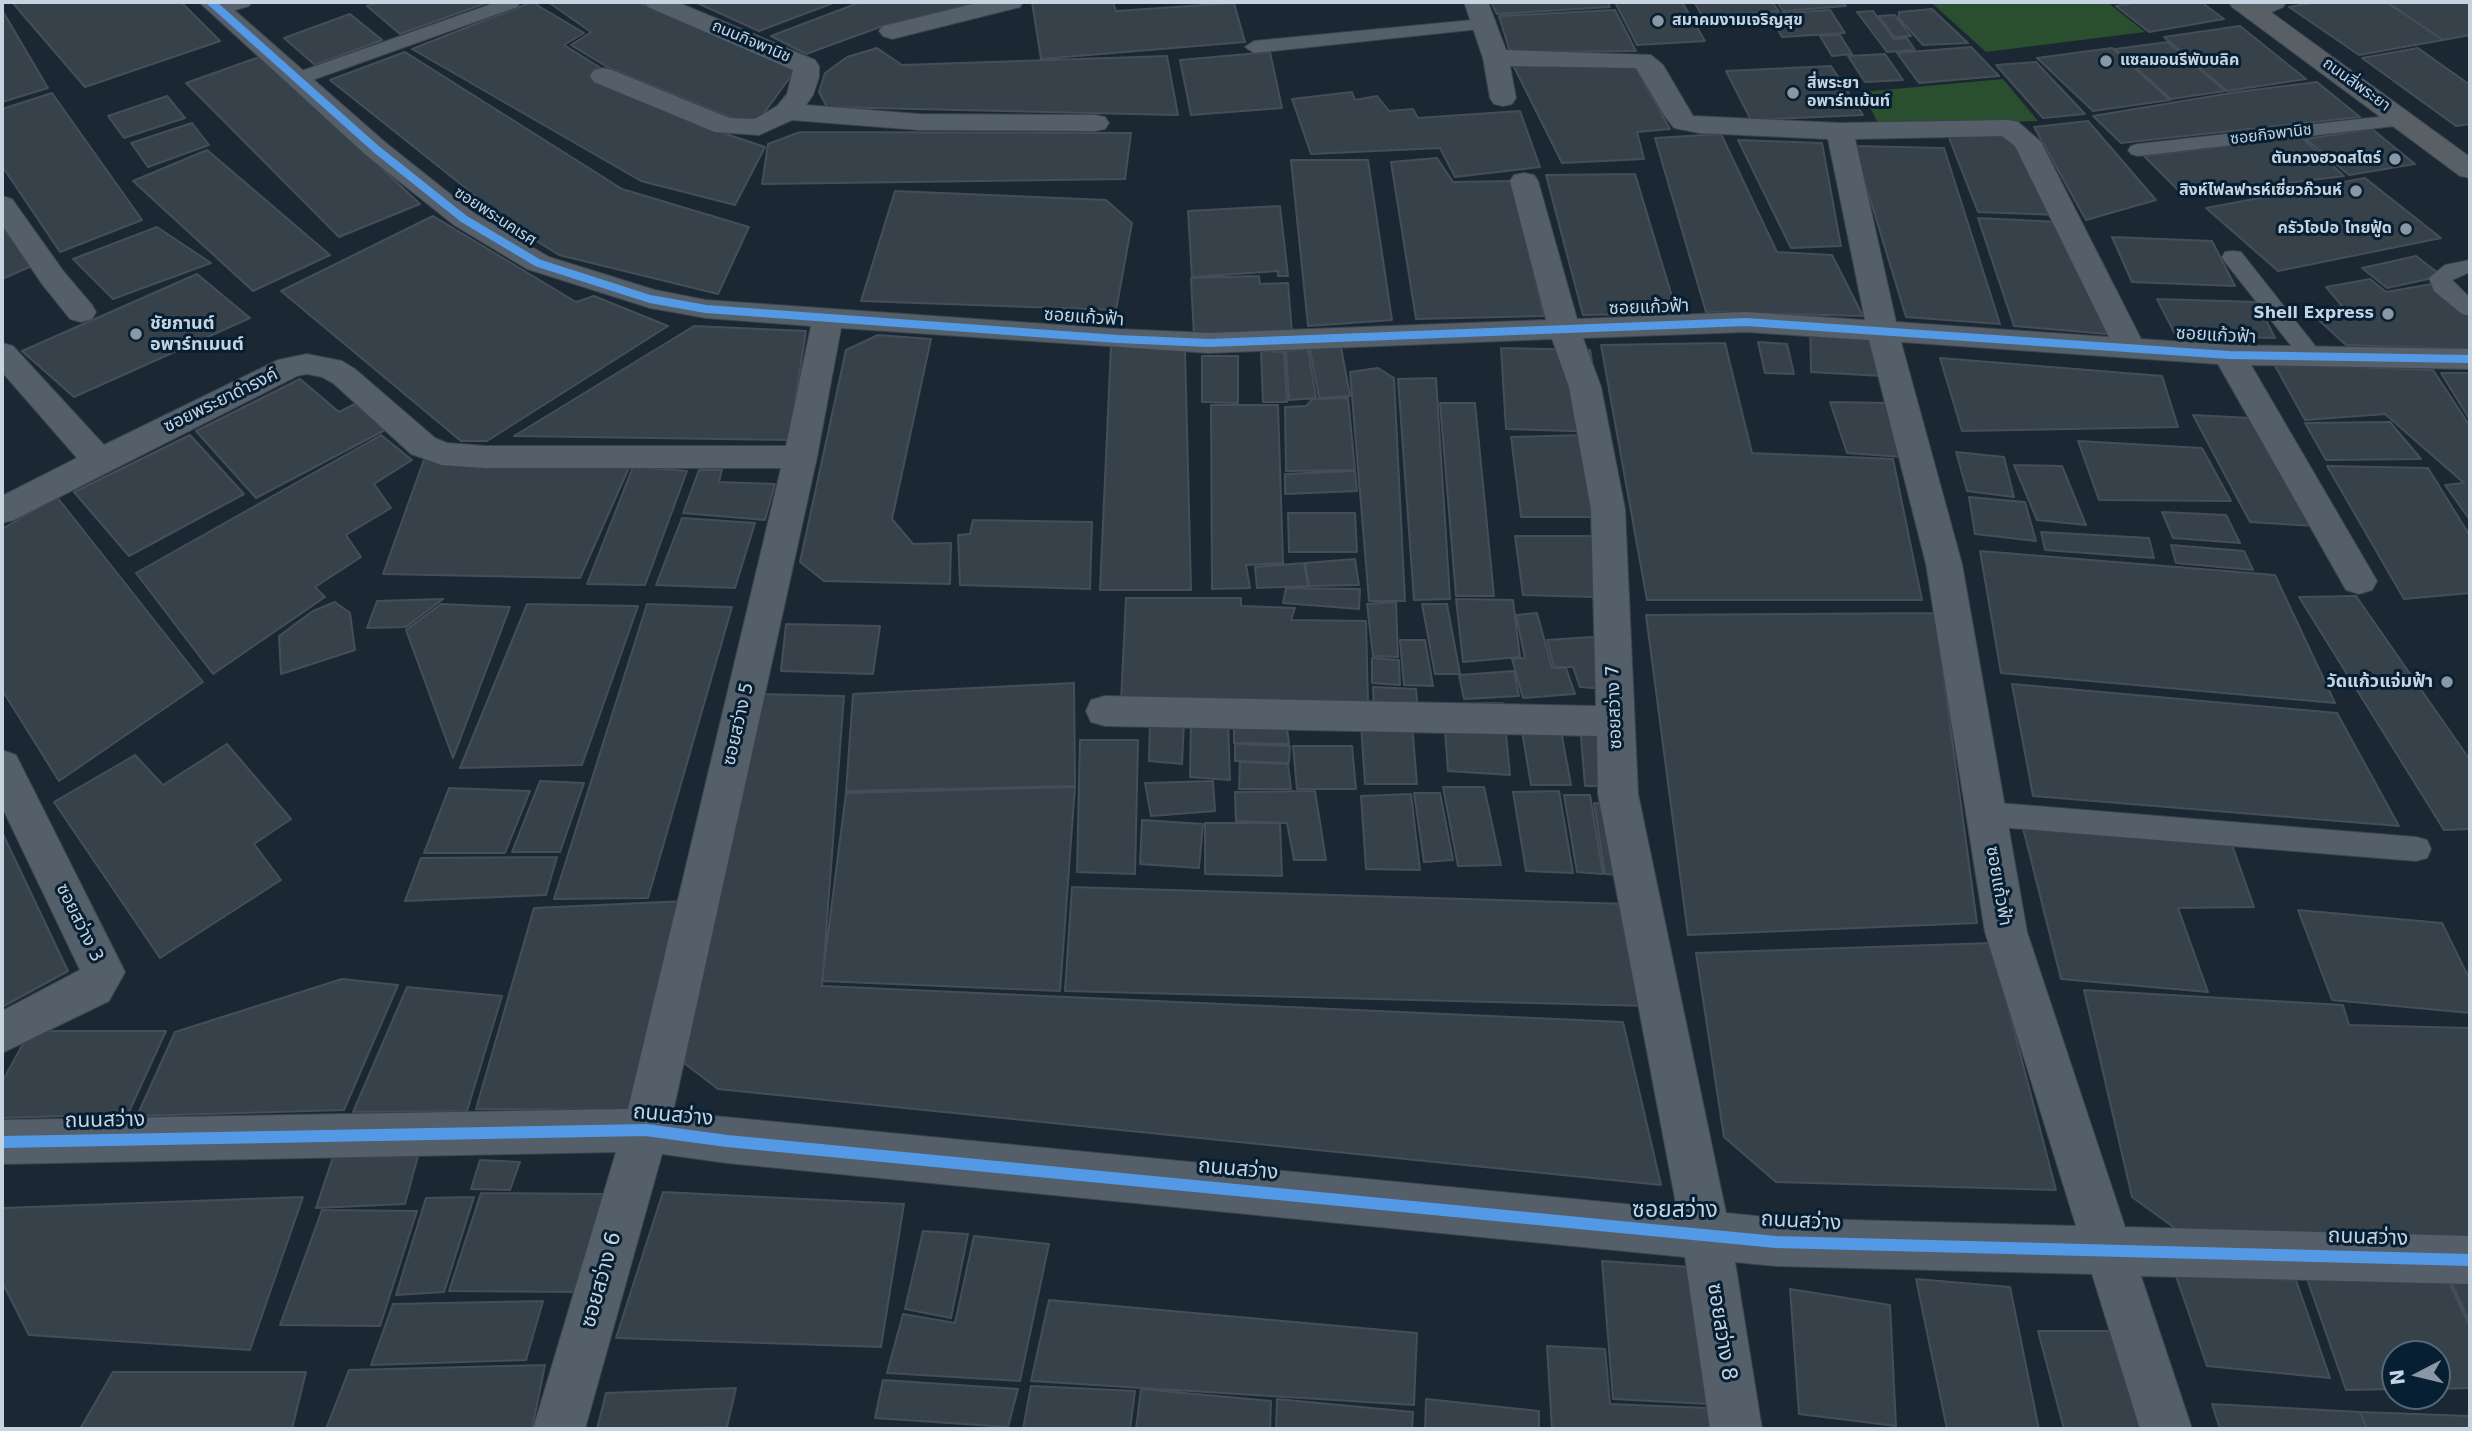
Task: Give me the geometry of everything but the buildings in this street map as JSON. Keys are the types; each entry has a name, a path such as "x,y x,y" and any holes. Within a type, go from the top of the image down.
{"main road":[{"name":"ถนนสี่พระยา","path":"2256,5 2470,170"}],"street":[{"name":"ถนนกิจพานิช","path":"657,2 806,66 806,77 800,95 787,112"},
{"path":"892,31 1011,2"},
{"name":"ซอยพระนคเรศ","path":"224,4 297,79 376,149 464,219 538,262 650,299 706,309 828,317"},
{"path":"1479,13 1496,58 1503,98"},
{"path":"1496,58 1642,60 1650,65 1677,115 1684,122 1731,128 1840,131 2008,128 2027,142 2130,348"},
{"path":"603,76 725,126 759,127 787,112 919,122 1095,123"},
{"name":"ซอยแก้วฟ้า","path":"1840,131 1882,330 1944,564 2006,932 2166,1429"},
{"name":"ซอยสว่าง 7","path":"1524,181 1564,328 1585,387 1608,509 1618,794 1706,1234"},
{"path":"2,205 52,278 81,312"},
{"name":"ซอยแก้วฟ้า","path":"828,317 1118,339 1209,343 1746,322 2229,355 2470,359"},
{"name":"ซอยสว่าง 5","path":"646,1130 800,457 828,317"},
{"path":"2,353 99,461 2,511"},
{"path":"2229,355 2359,581"},
{"name":"ซอยพระยาดำรงค์","path":"99,461 289,367 307,364 331,368 344,376 423,446 442,454 486,457 800,457"},
{"path":"1105,711 1615,721"},
{"name":"ซอยสว่าง 3","path":"2,766 103,972 94,987 2,1033"},
{"name":"ถนนสว่าง","path":"2,1142 646,1130 741,1142 1776,1242 2470,1260"},
{"name":"ซอยสว่าง 6","path":"559,1429 646,1130"},
{"name":"ซอยสว่าง 8","path":"1706,1234 1736,1429"}],"lane":[{"path":"297,79 510,3"},
{"path":"1254,47 1479,13"},
{"name":"ซอยกิจพานิช","path":"2138,150 2405,120"},
{"path":"2234,257 2312,357"},
{"path":"2467,270 2440,278 2442,286 2470,309"},
{"path":"1986,814 2416,849"}],"green space":[{"path":"2107,2 2145,32 1986,52 1933,4"},
{"path":"2003,79 2038,121 1879,125 1862,92"}],"cycle path":[{"path":"211,2 376,149 464,219 538,263 650,299 706,309 1118,339 1209,343 1746,322 2229,355 2470,359"},
{"path":"2,1142 646,1130 727,1141 1776,1242 2470,1260"}],"place":[{"name":"สมาคมงามเจริญสุข","path":"1658,21"},
{"name":"แซลมอนรีพับบลิค","path":"2106,61"},
{"name":"สี่พระยา อพาร์ทเม้นท์","path":"1793,93"},
{"name":"ตันกวงฮวดสโตร์","path":"2395,159"},
{"name":"สิงห์ไฟลฟารห์เซี่ยวก๊วนห์","path":"2356,191"},
{"name":"ครัวโอปอ ไทยฟู้ด","path":"2406,229"},
{"name":"Shell Express","path":"2388,314"},
{"name":"ชัยกานต์ อพาร์ทเมนต์","path":"136,334"},
{"name":"วัดแก้วแจ่มฟ้า","path":"2447,682"}],"district":[{"name":"ซอยสว่าง","path":"1675,1211"}]}
